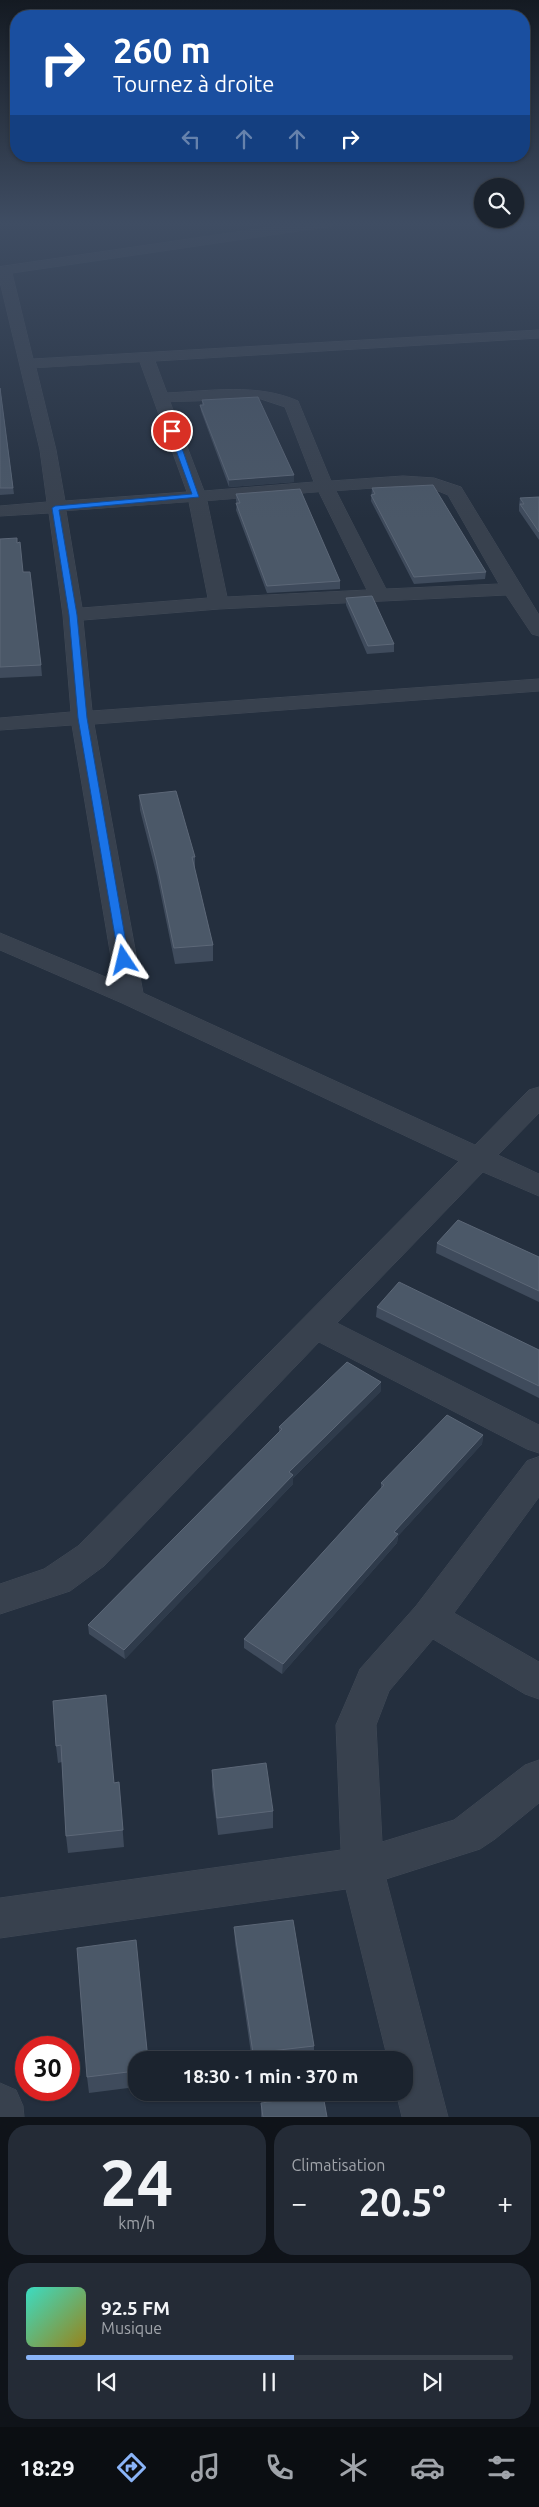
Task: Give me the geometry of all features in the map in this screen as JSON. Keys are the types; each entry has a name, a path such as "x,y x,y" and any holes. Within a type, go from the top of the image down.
{"street":[{"path":"7,321 27,364 48,450 55,508 73,615 82,718 131,997"},
{"path":"27,364 539,334"},
{"path":"146,358 197,496 219,603"},
{"path":"160,398 261,394 285,400 292,404 325,487 380,596"},
{"path":"0,511 403,481 434,483 446,486 454,491 512,589 539,630"},
{"path":"73,615 219,603 512,589"},
{"path":"0,724 539,685"},
{"path":"0,941 131,997 539,1186"},
{"path":"0,1599 57,1580 91,1556 316,1326 476,1158 539,1096"},
{"path":"316,1326 539,1440"},
{"path":"425,2117 362,1867 356,1725 374,1681 429,1617 539,1472"},
{"path":"429,1617 539,1682"},
{"path":"0,1918 362,1867 465,1836 481,1826 538,1780"},
{"path":"0,2106 1,2117"}],"building":[{"path":"0,388 13,488 0,488"},
{"path":"258,397 294,475 229,480 200,405 204,405 202,400"},
{"path":"433,485 486,572 414,577 371,495 375,494 372,488"},
{"path":"300,489 340,581 267,586 236,503 240,503 236,494"},
{"path":"539,497 539,532 520,504 524,504 520,498"},
{"path":"17,538 17,543 20,542 23,572 30,572 41,665 0,667 0,539"},
{"path":"372,596 394,644 368,646 346,598"},
{"path":"176,791 195,857 192,857 213,945 174,948 156,860 139,795"},
{"path":"458,1220 539,1257 539,1291 437,1243"},
{"path":"399,1282 539,1350 539,1386 377,1307"},
{"path":"347,1362 381,1382 289,1472 293,1475 124,1650 88,1625 282,1429 279,1427"},
{"path":"447,1415 483,1435 394,1532 398,1534 283,1664 244,1639 384,1485 381,1483"},
{"path":"106,1695 114,1783 119,1782 123,1830 66,1836 61,1745 56,1746 53,1701"},
{"path":"266,1763 273,1811 217,1818 212,1770"},
{"path":"293,1920 314,2046 253,2051 234,1927"},
{"path":"136,1940 147,2051 128,2051 128,2072 87,2077 77,1948"},
{"path":"276,2101 324,2101 327,2117 263,2117 261,2103"}],"route":[{"path":"124,960 82,718 73,615 55,508 197,496 172,431"}]}
